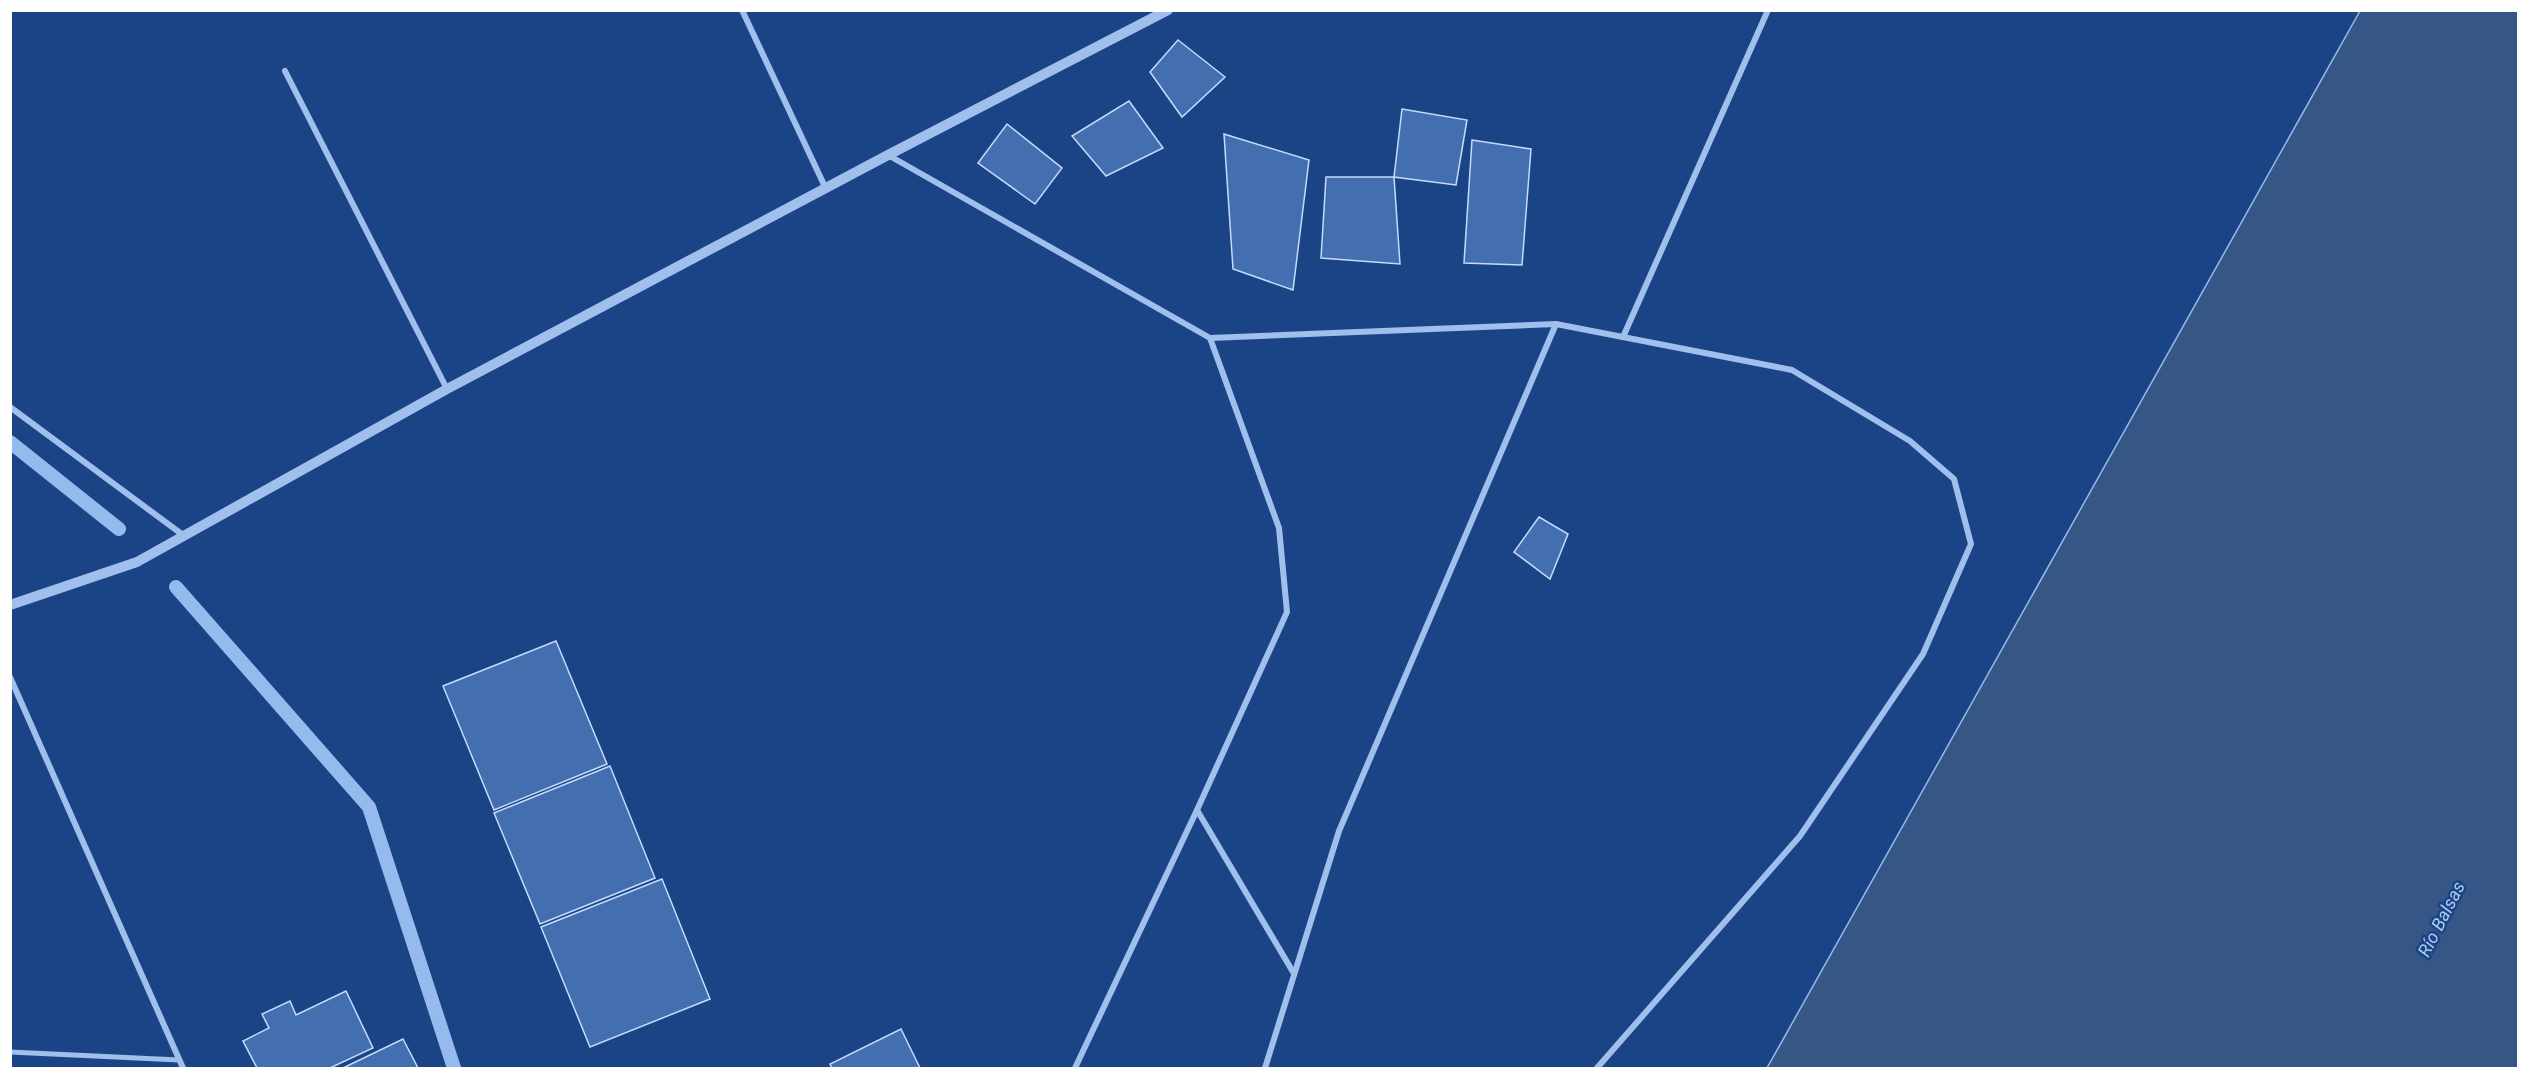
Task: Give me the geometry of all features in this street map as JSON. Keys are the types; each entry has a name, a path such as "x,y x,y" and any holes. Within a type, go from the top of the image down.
{"street":[{"path":"742,10 826,190"},
{"path":"10,605 137,562 447,389 826,190 888,155 1168,10"},
{"path":"1623,337 1768,10"},
{"path":"285,71 447,389"},
{"path":"888,155 1210,338 1556,324 1792,370 1910,441 1954,479 1971,544 1923,654 1800,836 1597,1068"},
{"path":"1265,1068 1293,972 1339,831 1556,324"},
{"path":"1075,1068 1197,810 1287,612 1279,528 1210,338"},
{"path":"10,408 183,535"},
{"path":"10,677 183,1068"},
{"path":"1197,810 1293,972"},
{"path":"10,1052 179,1060"}],"water":[{"name":"Río Balsas","path":"2360,11 2518,11 2518,1068 1767,1068"}],"building":[{"path":"1178,40 1225,77 1182,117 1150,72"},
{"path":"1129,101 1163,148 1106,176 1072,136"},
{"path":"1402,109 1467,120 1456,185 1394,177"},
{"path":"1007,124 1062,168 1035,204 978,163"},
{"path":"1224,134 1309,160 1293,290 1233,269"},
{"path":"1472,140 1531,149 1522,265 1464,263"},
{"path":"1326,177 1394,177 1400,264 1321,258"},
{"path":"1539,517 1568,534 1550,579 1514,552"},
{"path":"556,641 607,764 494,810 443,686"},
{"path":"610,766 655,878 540,924 494,813"},
{"path":"662,879 710,999 590,1047 541,927"},
{"path":"346,991 373,1048 330,1068 257,1068 243,1041 269,1028 262,1014 290,1001 296,1015"},
{"path":"901,1029 920,1068 832,1068 830,1064"},
{"path":"403,1039 418,1068 343,1068"}],"waterway":[{"path":"10,442 119,529"},
{"path":"176,587 369,807 454,1068"}]}
